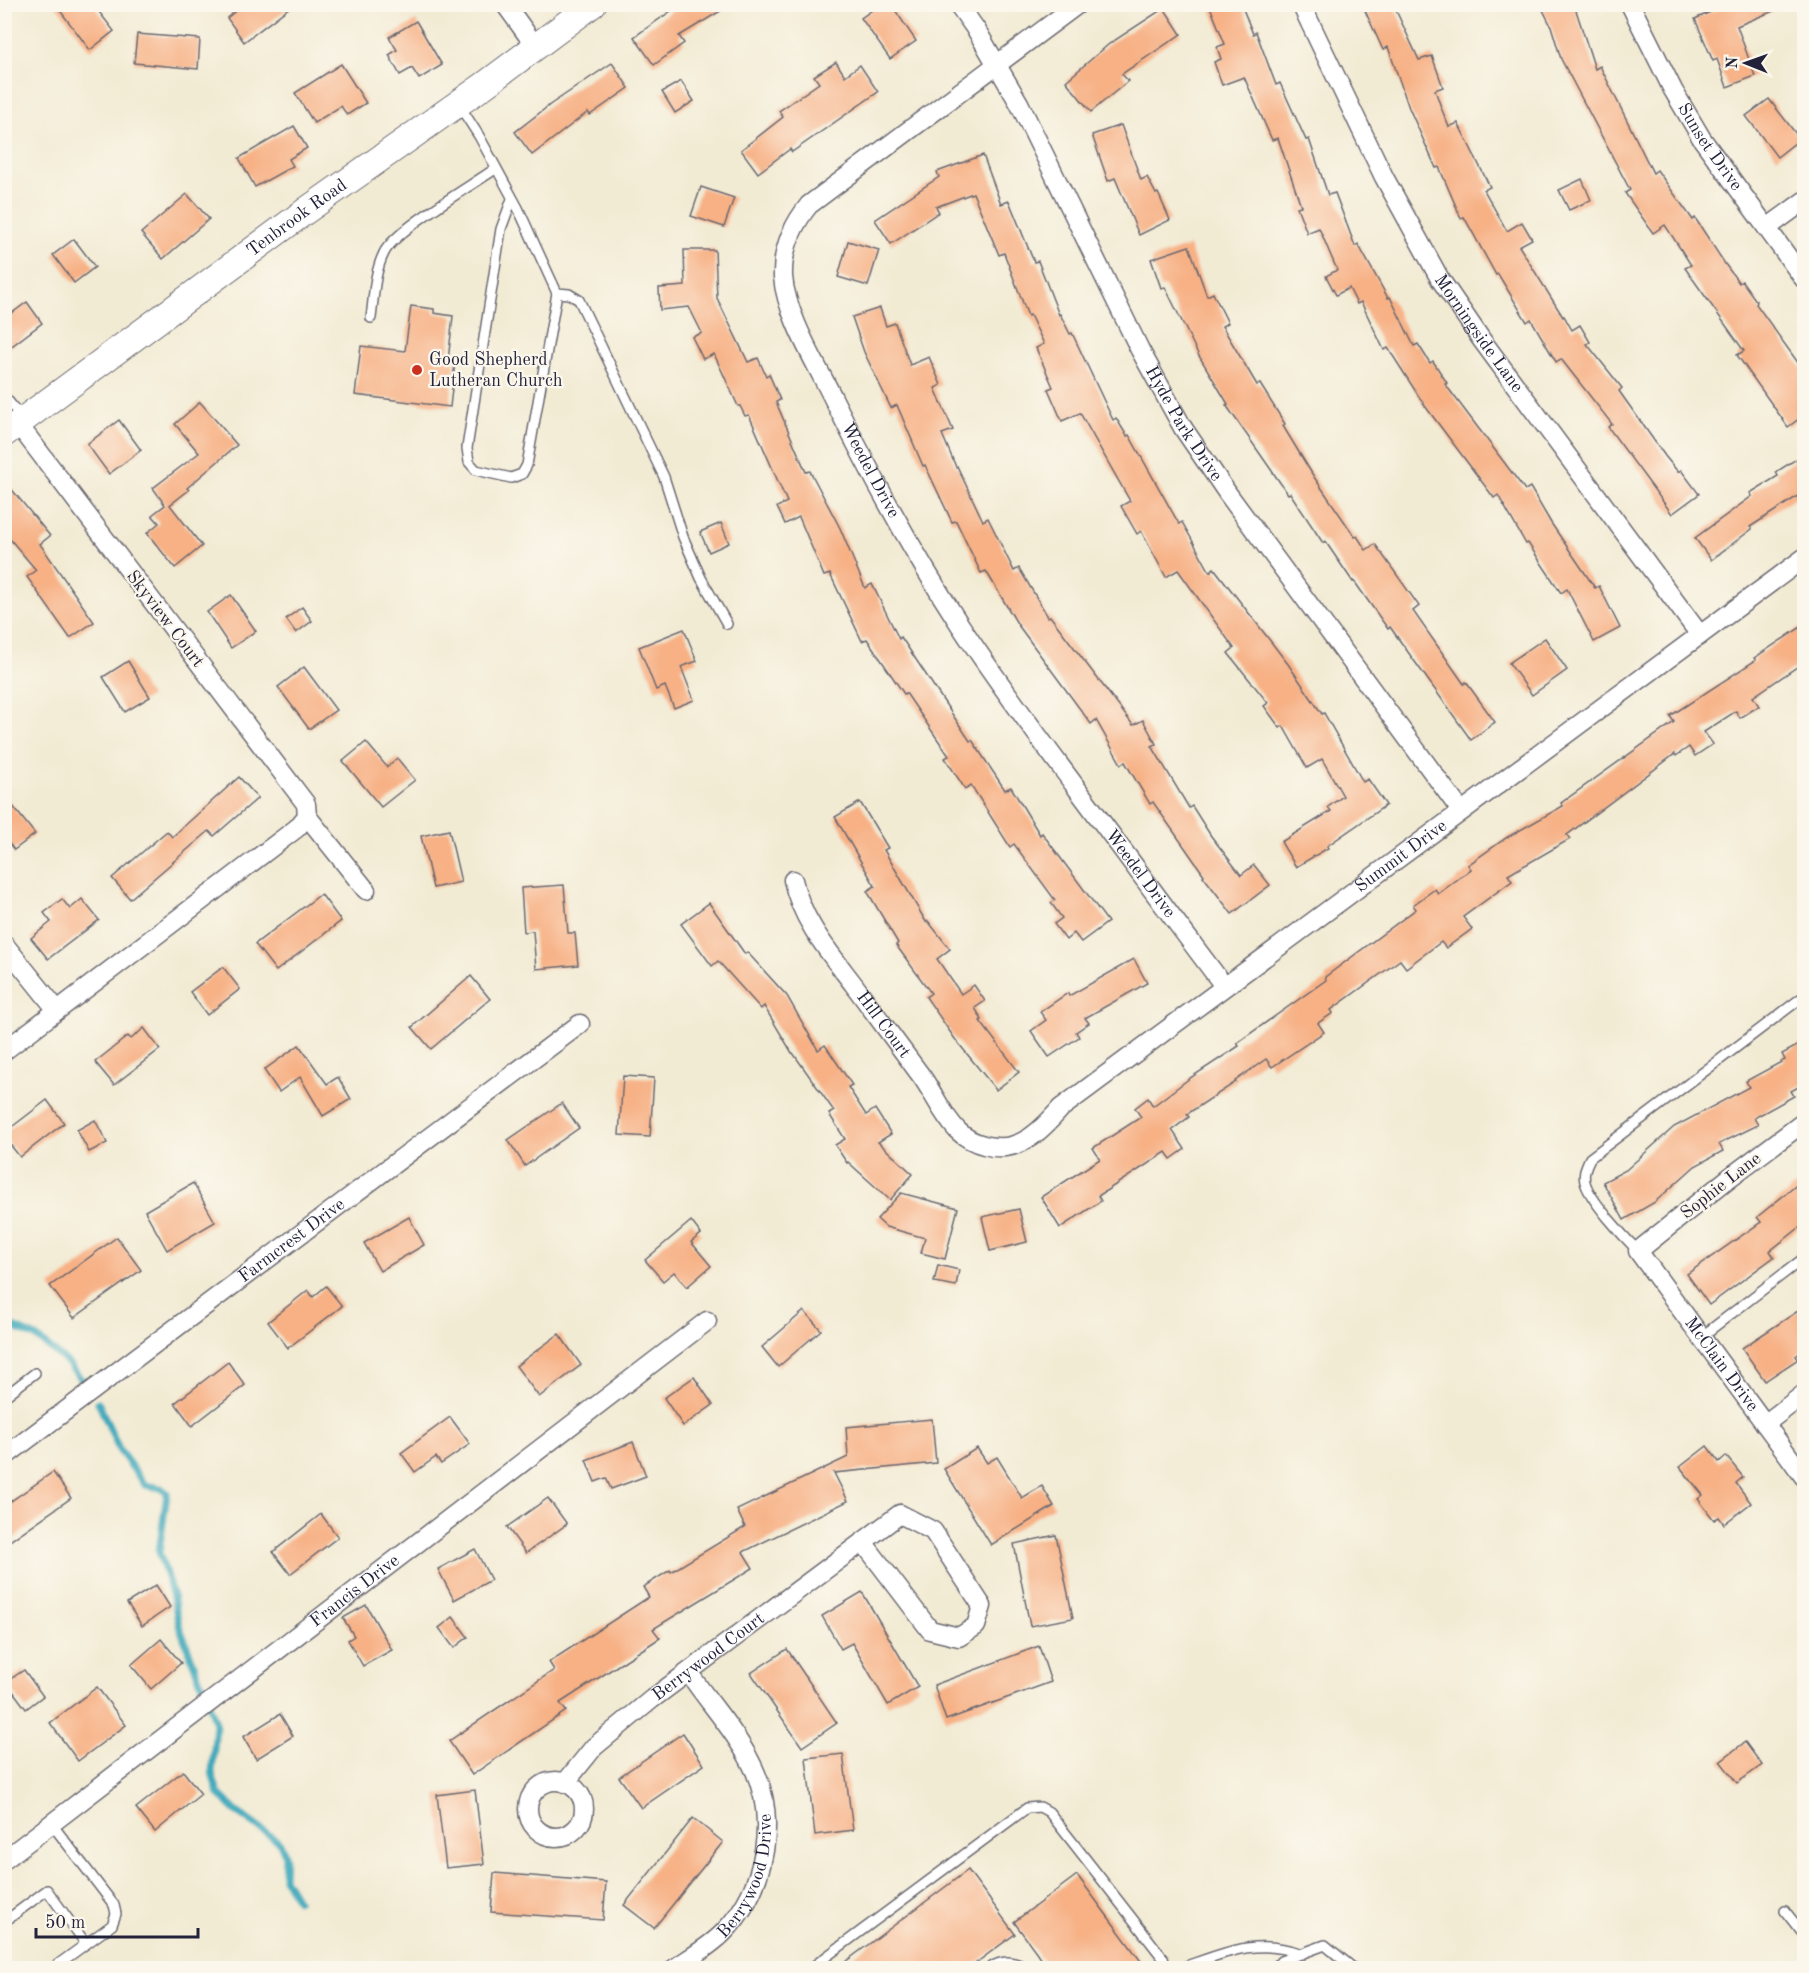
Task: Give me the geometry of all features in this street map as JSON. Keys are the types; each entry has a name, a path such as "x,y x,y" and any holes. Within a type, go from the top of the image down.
{"street":[{"path":"505,4 536,47"},
{"name":"Tenbrook Road","path":"15,426 298,216 458,104 593,4"},
{"name":"Hyde Park Drive","path":"958,4 1019,103 1144,358 1183,428 1228,494 1461,811"},
{"name":"Weedel Drive","path":"1078,4 809,205 799,217 786,245 783,277 786,294 798,325 857,448 960,625 1026,721 1224,987"},
{"name":"Morningside Lane","path":"1300,4 1384,177 1440,279 1480,339 1700,635"},
{"name":"Sunset Drive","path":"1630,4 1688,116 1716,159 1804,279"},
{"path":"1767,228 1804,201"},
{"name":"Skyview Court","path":"15,426 306,804 307,816 366,890"},
{"name":"Summit Drive","path":"998,1148 1014,1146 1031,1138 1061,1108 1804,558"},
{"path":"4,1051 297,828 307,816"},
{"name":"Hill Court","path":"793,880 797,898 814,932 924,1080 948,1119 958,1131 970,1139 985,1146 998,1148"},
{"path":"4,944 57,1010"},
{"name":"Farmcrest Drive","path":"4,1457 580,1024"},
{"name":"Sophie Lane","path":"1638,1251 1729,1178 1804,1122"},
{"name":"McClain Drive","path":"1638,1251 1804,1477"},
{"name":"Francis Drive","path":"4,1860 707,1321"},
{"path":"1764,1424 1804,1394"},
{"name":"Berrywood Court","path":"565,1782 594,1747 652,1699 900,1514 933,1531 982,1606 976,1626 959,1637 930,1630 863,1542"},
{"name":"Berrywood Drive","path":"675,1968 722,1934 736,1917 756,1882 763,1859 766,1837 765,1806 751,1761 689,1673"}],"lane":[{"path":"458,104 512,199 557,293 527,465 522,474 511,478 476,470 469,462 467,448 501,229 512,199"},
{"path":"371,318 377,270 384,251 397,236 495,169"},
{"path":"557,293 568,294 579,300 664,477 683,537 701,578 726,624"},
{"path":"4,396 15,426"},
{"path":"1638,1251 1617,1230 1588,1190 1584,1180 1585,1168 1590,1158 1804,996"},
{"path":"1701,1337 1804,1258"},
{"path":"4,1397 35,1373"},
{"path":"811,1968 1028,1808 1040,1807 1049,1812 1163,1958 1166,1968"},
{"path":"51,1823 114,1905 116,1914 112,1924 53,1968"},
{"path":"4,1922 47,1890 86,1944"},
{"path":"1785,1911 1804,1935"},
{"path":"1181,1968 1240,1948 1282,1946 1302,1954"},
{"path":"1275,1968 1281,1961 1326,1946 1353,1968"},
{"path":"990,1968 998,1963 1013,1962 1027,1968"}],"building":[{"path":"55,4 93,4 114,31 90,50"},
{"path":"244,4 294,4 244,42 227,18"},
{"path":"681,4 732,4 679,36 684,43 654,65 634,37"},
{"path":"881,4 891,4 916,41 890,59 861,18"},
{"path":"1209,4 1241,4 1253,34 1256,32 1276,85 1280,83 1306,140 1309,139 1328,195 1335,193 1355,246 1358,244 1388,298 1390,297 1414,346 1418,344 1430,363 1433,361 1447,383 1445,384 1525,490 1530,487 1551,523 1595,588 1599,586 1620,628 1594,642 1567,589 1561,593 1528,543 1526,544 1498,495 1494,498 1425,406 1388,348 1384,350 1361,302 1357,304 1349,288 1336,295 1326,276 1337,270 1319,228 1307,233 1297,207 1301,206 1278,138 1272,140 1244,77 1222,85 1214,62 1221,59 1217,47 1225,44"},
{"path":"1362,4 1393,4 1419,60 1432,56 1443,87 1435,90 1449,127 1458,123 1490,187 1484,190 1507,231 1522,222 1532,239 1519,246 1563,317 1572,330 1580,325 1590,342 1587,344 1622,388 1619,391 1665,456 1678,472 1681,470 1699,494 1672,514 1608,427 1612,424 1561,359 1556,362 1531,319 1527,322 1498,274 1496,275 1464,217 1461,218 1439,167 1436,168 1409,108 1388,47 1383,50"},
{"path":"1540,4 1574,4 1595,69 1600,66 1653,173 1657,170 1693,220 1695,218 1725,264 1739,283 1742,281 1804,371 1804,415 1788,427 1737,355 1744,351 1685,268 1691,265 1665,225 1653,233 1625,193 1630,190 1561,59 1551,26"},
{"path":"1728,4 1788,5 1737,26 1755,76 1727,87 1717,59 1713,61 1695,19"},
{"path":"1164,8 1181,34 1122,74 1128,81 1091,112 1066,81 1109,44"},
{"path":"416,21 442,65 419,79 412,68 400,75 389,55 397,50 389,37"},
{"path":"137,34 200,39 198,69 134,63"},
{"path":"836,62 845,76 860,65 878,92 792,152 790,149 758,173 741,150 783,117 779,111 819,83 814,76"},
{"path":"612,63 629,88 590,115 588,112 532,155 515,132 551,104"},
{"path":"341,64 366,103 347,115 341,106 314,123 295,93"},
{"path":"681,81 694,101 675,113 662,92"},
{"path":"1769,99 1800,139 1777,157 1746,116"},
{"path":"1121,125 1141,180 1147,177 1156,194 1158,193 1170,220 1139,235 1115,178 1108,181 1092,135"},
{"path":"294,126 307,148 289,159 293,166 255,187 239,158"},
{"path":"983,155 1001,204 1009,201 1034,262 1038,261 1059,315 1070,334 1072,333 1113,420 1116,418 1127,436 1129,435 1179,524 1182,522 1210,572 1214,568 1288,664 1322,714 1324,713 1363,782 1368,779 1386,805 1327,846 1328,848 1296,867 1281,842 1331,811 1328,807 1343,796 1322,759 1307,768 1283,726 1280,728 1264,706 1268,703 1228,653 1234,648 1178,570 1166,577 1141,531 1137,534 1121,506 1130,501 1080,413 1062,421 1048,389 1053,387 1036,348 1044,344 1030,315 1028,316 1004,253 999,255 973,193 936,207 939,212 891,244 875,220 939,177 937,172"},
{"path":"1582,179 1591,200 1569,210 1559,190"},
{"path":"701,187 734,198 724,227 691,216"},
{"path":"187,194 209,219 163,259 141,233"},
{"path":"74,239 95,267 74,283 53,255"},
{"path":"848,241 879,250 868,286 838,277"},
{"path":"1189,246 1207,296 1213,293 1228,323 1222,326 1257,385 1260,384 1285,424 1283,426 1314,477 1366,550 1375,544 1419,606 1413,611 1464,684 1466,682 1495,722 1471,740 1390,627 1388,629 1325,541 1323,543 1226,405 1228,404 1199,356 1165,287 1161,288 1151,259"},
{"path":"684,250 715,250 717,298 748,362 758,358 766,376 769,374 780,400 776,402 806,472 810,471 840,528 865,588 872,584 899,639 901,637 970,741 972,740 1005,790 1011,787 1040,835 1042,833 1108,922 1081,942 1074,933 1066,940 1054,924 1062,918 1051,903 1055,900 1014,844 1010,847 971,785 965,789 945,758 949,756 906,693 904,694 867,639 862,641 830,574 824,576 799,517 785,524 777,507 787,502 749,415 745,416 738,406 714,354 703,359 692,337 702,333 689,307 660,310 659,288 685,286"},
{"path":"27,302 42,323 4,352 4,319"},
{"path":"411,306 434,309 434,313 453,316 448,361 455,362 450,407 355,395 361,346 405,351"},
{"path":"880,308 886,326 895,323 910,365 929,357 941,385 935,388 953,430 942,434 983,521 988,518 1014,571 1019,568 1048,617 1050,616 1133,725 1143,720 1156,744 1152,746 1189,808 1192,806 1211,836 1241,875 1254,865 1270,885 1232,914 1153,802 1150,804 1125,762 1121,764 1096,720 1091,724 1018,625 986,571 981,573 956,521 952,522 925,465 923,466 897,405 891,408 864,352 852,317"},
{"path":"200,402 237,445 170,505 202,546 175,568 147,533 159,523 152,515 165,505 153,488 199,453 175,424"},
{"path":"119,420 141,450 109,474 87,444"},
{"path":"1804,454 1804,492 1750,527 1752,529 1711,560 1695,538 1752,496 1750,493 1778,476 1776,472"},
{"path":"4,480 50,536 40,544 94,622 70,638 27,577 36,570 4,532"},
{"path":"721,523 729,543 709,552 700,532"},
{"path":"231,595 256,631 231,648 207,612"},
{"path":"302,607 312,621 296,633 286,619"},
{"path":"1804,625 1804,662 1753,697 1759,706 1740,718 1736,711 1704,732 1713,744 1695,756 1689,747 1676,756 1675,754 1567,835 1570,839 1508,875 1512,881 1463,917 1472,929 1446,948 1441,942 1406,968 1400,960 1331,1010 1333,1013 1318,1023 1324,1032 1272,1067 1266,1059 1187,1114 1189,1117 1172,1130 1185,1149 1171,1159 1166,1152 1098,1196 1101,1201 1060,1228 1041,1197 1100,1159 1093,1148 1141,1117 1135,1108 1148,1098 1153,1106 1239,1046 1237,1043 1326,980 1325,977 1416,909 1413,905 1435,889 1438,894 1471,869 1468,865 1506,838 1563,806 1561,803 1674,722 1670,716 1756,660 1754,658"},
{"path":"684,629 697,661 681,667 694,700 674,708 665,686 656,690 639,647"},
{"path":"1545,638 1567,670 1532,695 1509,663"},
{"path":"128,661 150,697 125,712 103,677"},
{"path":"304,667 336,710 309,729 278,687"},
{"path":"366,742 387,767 397,758 415,780 381,807 343,761"},
{"path":"239,777 258,798 214,836 209,831 130,899 112,878 167,831 172,837"},
{"path":"4,795 35,834 14,850 4,837"},
{"path":"860,802 888,848 884,850 926,922 928,921 950,949 937,959 961,994 974,985 985,1001 975,1008 982,1020 980,1021 1019,1072 996,1090 955,1039 926,997 931,993 896,945 898,943 867,891 875,886 835,817"},
{"path":"449,830 461,882 433,888 421,836"},
{"path":"564,885 568,933 575,933 578,965 536,969 533,931 524,932 521,888"},
{"path":"321,894 341,921 276,971 255,944"},
{"path":"62,899 70,909 82,899 99,920 48,959 31,938 51,922 44,913"},
{"path":"709,903 745,954 747,952 787,996 818,1050 825,1045 852,1085 848,1087 866,1115 875,1109 891,1134 878,1142 913,1174 890,1200 847,1163 835,1145 845,1139 829,1114 834,1111 792,1053 764,1006 761,1009 718,961 712,966 681,924"},
{"path":"1134,959 1147,983 1085,1018 1089,1023 1076,1032 1079,1037 1049,1057 1031,1031 1046,1020 1040,1012 1068,993 1069,996"},
{"path":"223,967 240,989 207,1015 190,992"},
{"path":"471,976 490,999 431,1049 412,1027"},
{"path":"144,1028 160,1049 114,1085 95,1062 128,1036 131,1039"},
{"path":"1804,1042 1804,1084 1791,1091 1794,1096 1754,1118 1758,1125 1719,1144 1723,1151 1695,1166 1655,1202 1624,1220 1603,1182 1626,1170 1674,1127 1749,1087 1746,1081 1785,1060 1782,1054"},
{"path":"299,1045 327,1084 338,1077 351,1099 323,1116 300,1077 279,1092 264,1070"},
{"path":"623,1076 654,1078 650,1137 619,1135"},
{"path":"47,1100 64,1123 20,1157 4,1137 4,1133"},
{"path":"562,1103 579,1128 525,1166 508,1140"},
{"path":"95,1120 107,1143 89,1152 77,1130"},
{"path":"1804,1179 1804,1224 1770,1251 1774,1257 1709,1305 1687,1274 1761,1222 1757,1217"},
{"path":"193,1183 215,1222 167,1250 145,1211"},
{"path":"901,1193 958,1208 945,1259 921,1253 925,1238 886,1227 877,1219"},
{"path":"1019,1209 1027,1242 990,1251 982,1217"},
{"path":"409,1217 424,1245 380,1271 364,1243"},
{"path":"691,1221 701,1234 691,1242 711,1266 687,1287 674,1272 663,1281 645,1260"},
{"path":"117,1237 141,1270 74,1318 50,1286"},
{"path":"938,1265 959,1270 956,1286 934,1282"},
{"path":"326,1286 342,1306 288,1348 268,1322 308,1290 313,1297"},
{"path":"1804,1307 1804,1350 1796,1356 1798,1359 1765,1381 1742,1348"},
{"path":"804,1311 821,1330 778,1367 762,1347"},
{"path":"559,1334 581,1365 539,1397 516,1366"},
{"path":"228,1362 245,1385 192,1426 175,1403"},
{"path":"694,1377 713,1405 683,1426 664,1398"},
{"path":"450,1417 470,1444 441,1464 436,1457 415,1472 401,1453"},
{"path":"932,1419 936,1463 834,1473 848,1501 743,1552 753,1568 653,1629 660,1638 560,1703 566,1711 472,1775 449,1741 554,1670 549,1662 649,1597 643,1587 745,1527 737,1510 848,1457 846,1427"},
{"path":"633,1442 646,1476 611,1489 606,1478 595,1482 586,1460"},
{"path":"1707,1446 1719,1462 1726,1456 1743,1477 1736,1483 1751,1503 1724,1524 1719,1517 1714,1520 1698,1499 1703,1495 1680,1467"},
{"path":"977,1448 987,1463 997,1457 1022,1498 1042,1486 1054,1506 991,1545 944,1469"},
{"path":"53,1472 71,1498 4,1545 4,1506"},
{"path":"548,1498 567,1524 526,1553 507,1527"},
{"path":"321,1514 338,1537 290,1574 273,1552"},
{"path":"1056,1535 1073,1618 1030,1626 1014,1544"},
{"path":"475,1549 491,1580 454,1600 438,1569"},
{"path":"156,1585 170,1607 142,1626 127,1603"},
{"path":"862,1592 918,1687 888,1705 852,1643 841,1649 822,1616"},
{"path":"366,1605 392,1650 363,1666 348,1640 354,1636 343,1618"},
{"path":"453,1617 468,1637 454,1648 439,1628"},
{"path":"161,1639 181,1663 151,1689 131,1665"},
{"path":"1039,1646 1051,1682 946,1720 934,1685"},
{"path":"787,1649 837,1723 802,1747 751,1673"},
{"path":"24,1670 43,1696 26,1709 6,1682"},
{"path":"97,1687 126,1725 78,1761 50,1723"},
{"path":"280,1714 293,1736 256,1759 243,1737"},
{"path":"683,1733 704,1765 641,1808 619,1777"},
{"path":"1745,1742 1762,1765 1737,1783 1720,1761"},
{"path":"843,1754 853,1830 815,1835 806,1758"},
{"path":"183,1771 201,1794 155,1832 136,1808"},
{"path":"475,1790 484,1864 446,1868 437,1795"},
{"path":"693,1818 723,1842 654,1928 624,1905"},
{"path":"968,1870 1015,1934 969,1968 837,1968"},
{"path":"494,1873 606,1882 603,1920 491,1912"},
{"path":"1077,1875 1146,1968 1048,1968 1014,1922"}],"waterway":[{"path":"4,1323 36,1337 67,1362 87,1386"},
{"path":"98,1402 120,1451 145,1485 161,1488 167,1493 159,1552 173,1596 179,1625 216,1723 212,1773 218,1793 236,1811 280,1843 285,1855 284,1878 297,1900"}],"place":[{"name":"Good Shepherd Lutheran Church","path":"417,370"}]}
